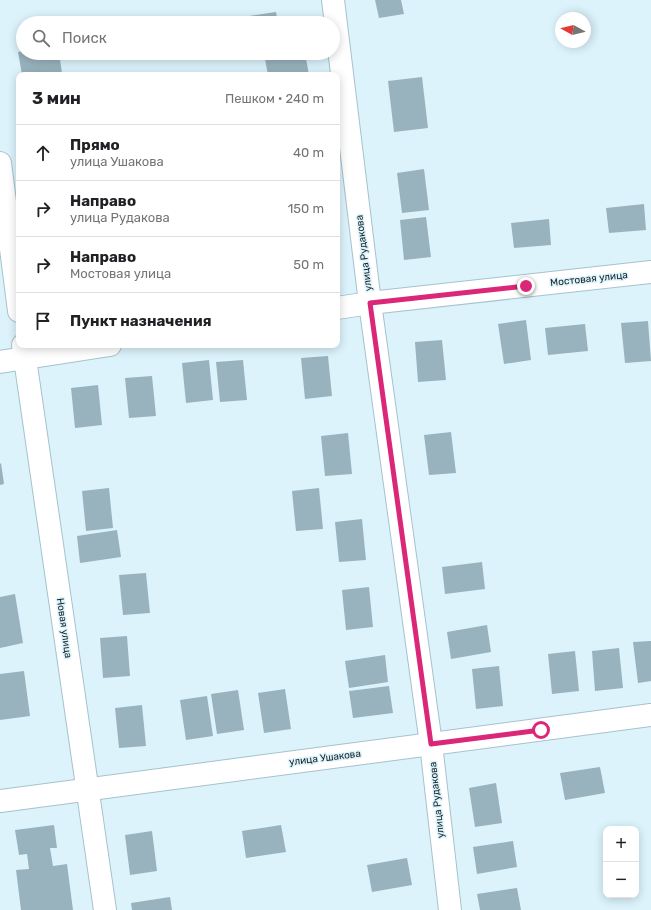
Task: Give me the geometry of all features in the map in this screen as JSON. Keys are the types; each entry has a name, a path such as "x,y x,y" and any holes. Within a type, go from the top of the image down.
{"street":[{"name":"улица Рудакова","path":"333,0 335,16"},
{"name":"улица Рудакова","path":"340,57 370,303 431,744 450,910"},
{"path":"0,163 16,288"},
{"name":"Мостовая улица","path":"340,308 651,272"},
{"path":"0,362 24,352 73,348"},
{"name":"Новая улица","path":"24,352 105,910"},
{"name":"улица Ушакова","path":"0,801 651,715"}],"building":[{"path":"375,0 401,0 404,14 379,18"},
{"path":"276,12 277,16 249,16"},
{"path":"19,60 60,60 62,72 21,72"},
{"path":"265,60 306,60 308,72 267,72"},
{"path":"422,77 428,128 394,132 388,81"},
{"path":"424,169 429,210 402,213 397,173"},
{"path":"644,204 646,230 609,233 606,208"},
{"path":"426,217 431,257 404,260 400,220"},
{"path":"549,219 551,245 514,248 511,223"},
{"path":"526,320 531,360 504,364 498,324"},
{"path":"648,321 651,361 625,363 621,323"},
{"path":"585,324 588,351 548,355 545,328"},
{"path":"442,340 446,380 418,382 415,342"},
{"path":"328,356 332,396 305,399 301,358"},
{"path":"209,360 213,400 186,403 182,363"},
{"path":"243,360 247,400 220,402 216,362"},
{"path":"152,376 156,416 129,418 125,378"},
{"path":"98,385 102,425 75,428 71,388"},
{"path":"451,432 456,473 429,475 424,435"},
{"path":"348,433 352,474 325,476 321,436"},
{"path":"1,463 4,484 0,485 0,464"},
{"path":"109,488 113,528 86,531 82,491"},
{"path":"319,488 323,529 296,531 292,491"},
{"path":"362,519 366,560 339,562 335,522"},
{"path":"117,530 121,557 80,563 77,536"},
{"path":"482,562 485,589 445,594 442,567"},
{"path":"146,573 150,613 123,615 119,575"},
{"path":"369,587 373,627 346,630 342,590"},
{"path":"15,594 23,643 0,648 0,597"},
{"path":"487,625 491,652 451,659 447,632"},
{"path":"127,636 130,676 103,678 100,638"},
{"path":"651,641 651,681 638,683 633,642"},
{"path":"619,648 623,688 595,691 592,651"},
{"path":"575,651 579,691 552,694 548,654"},
{"path":"385,655 388,682 349,688 345,661"},
{"path":"499,666 503,706 476,709 472,669"},
{"path":"24,671 30,716 0,720 0,674"},
{"path":"389,686 393,713 353,718 349,691"},
{"path":"285,689 291,729 264,733 258,693"},
{"path":"238,690 244,730 217,734 211,694"},
{"path":"207,696 213,736 186,740 180,700"},
{"path":"142,705 146,746 119,748 115,708"},
{"path":"600,767 605,793 565,800 560,773"},
{"path":"496,783 502,823 475,827 469,788"},
{"path":"54,825 57,848 50,848 53,866 67,864 73,910 21,910 16,870 29,869 27,854 19,855 15,830"},
{"path":"281,825 286,852 246,858 242,831"},
{"path":"152,831 157,871 130,875 125,835"},
{"path":"513,841 517,867 477,874 473,847"},
{"path":"407,858 412,885 372,892 367,865"},
{"path":"517,888 521,910 480,910 477,894"},
{"path":"170,897 172,910 132,910 131,903"}],"route":[{"path":"526,286 370,303 431,744 541,730"}]}
